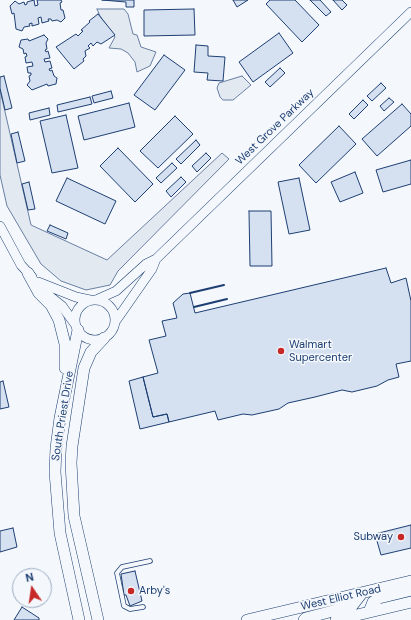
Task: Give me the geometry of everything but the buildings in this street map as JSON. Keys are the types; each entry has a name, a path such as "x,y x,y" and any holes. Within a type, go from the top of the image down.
{"main road":[{"path":"28,273 39,293 51,305 63,330 65,344 64,399"},
{"name":"South Priest Drive","path":"76,327 55,458 56,501 60,533 79,620"},
{"name":"South Priest Drive","path":"98,620 74,516 71,478 72,446 83,375 91,352 104,338"},
{"path":"55,458 62,466 65,501 74,516"},
{"name":"West Elliot Road","path":"247,620 411,582"},
{"path":"369,612 374,602 379,598 411,590"},
{"path":"304,620 306,618 352,606 362,593"},
{"name":"West Elliot Road","path":"336,620 411,602"}],"street":[{"name":"West Grove Parkway","path":"94,300 116,290 146,264 156,259 411,12"},
{"path":"0,226 21,265 38,282 42,290 62,306 76,327 86,338 92,340 104,338 110,334 115,322 115,315 109,305 38,282"},
{"name":"West Grove Parkway","path":"115,322 152,269 156,259"},
{"path":"76,327 76,312 84,302 94,300"}],"lane":[{"path":"143,607 130,609 124,606 117,573 122,567 150,561"}],"shaded area":[{"path":"97,9 124,9 128,14 133,34 137,35 141,47 156,52 150,66 137,72 135,62 128,53 121,49 109,48 115,37 100,16"},
{"path":"242,76 251,85 233,100 223,100 220,97 217,88 219,83"},
{"path":"0,90 31,225 107,260 222,153 229,159 118,271 110,285 86,290 61,281 41,264 7,206 0,175"}],"wall":[{"path":"190,293 224,285"},
{"path":"194,307 227,299"}],"place":[{"name":"Walmart Supercenter","path":"281,351"},
{"name":"Subway","path":"401,537"},
{"name":"Arby's","path":"131,591"}]}
